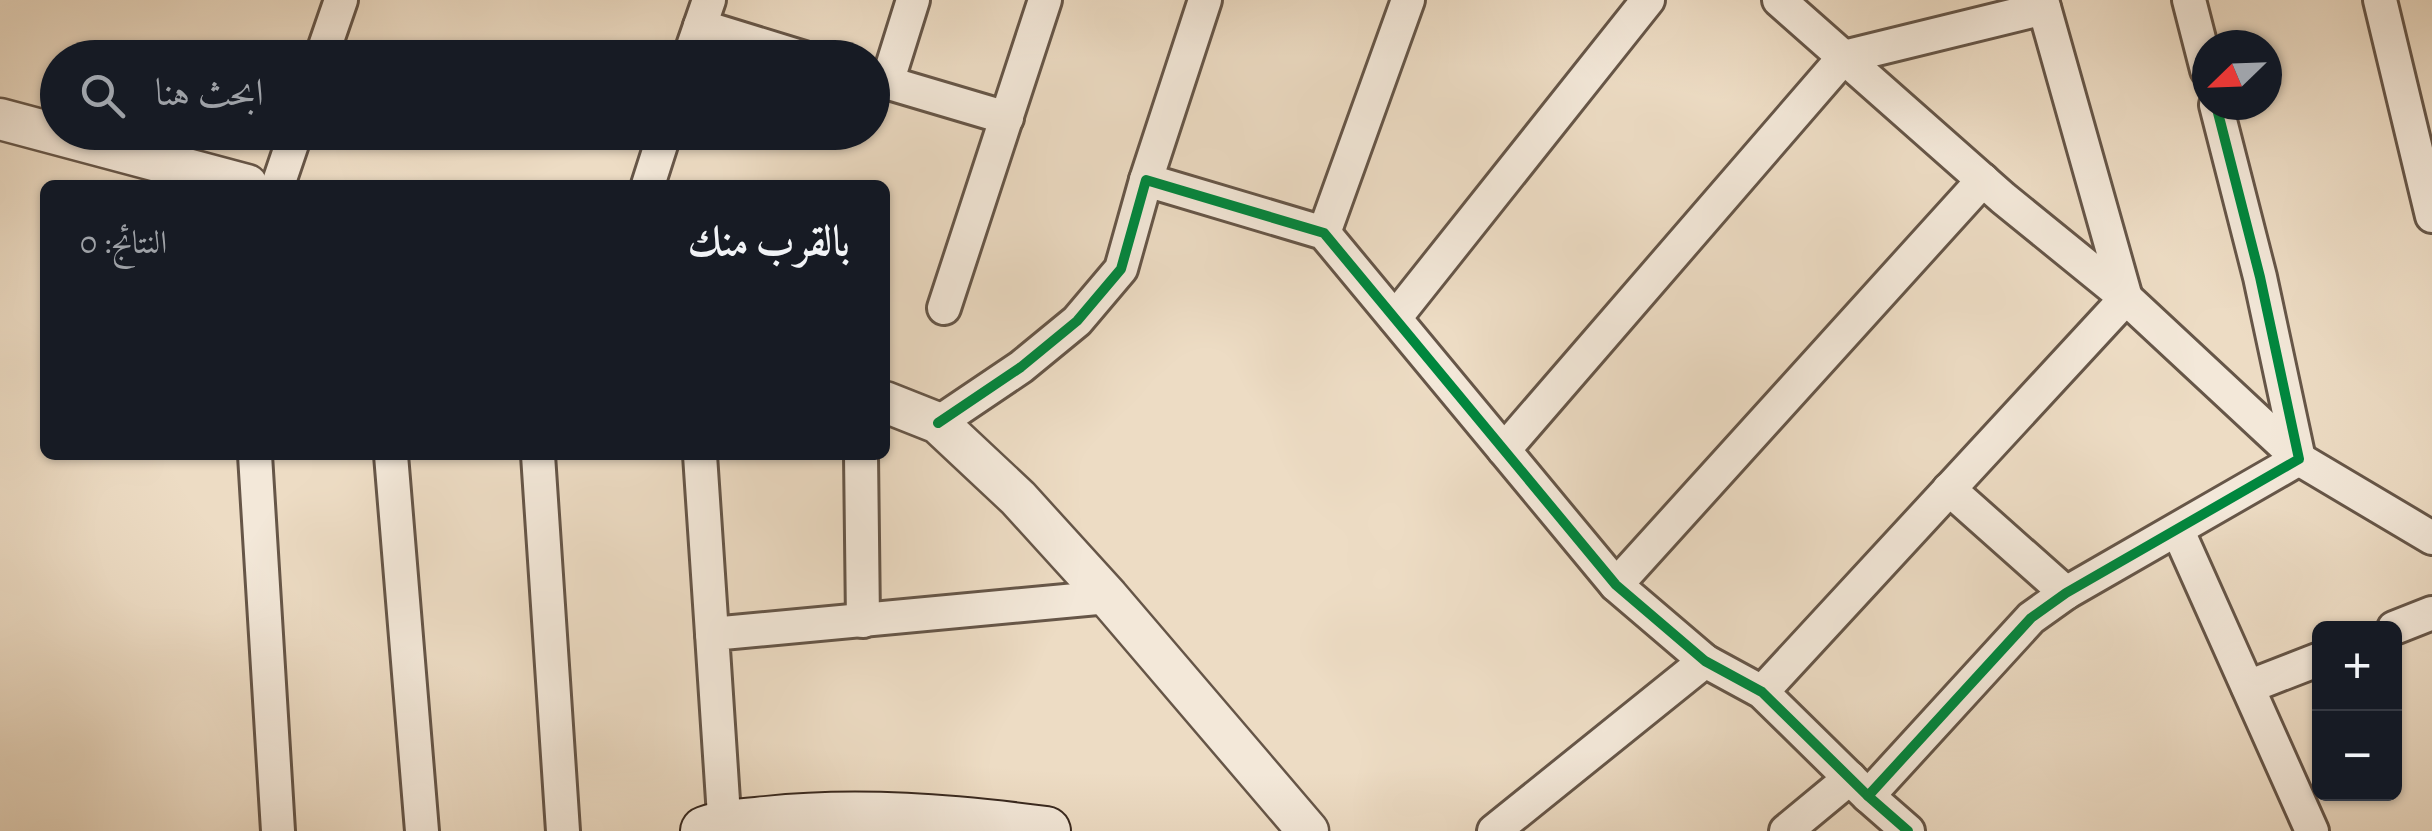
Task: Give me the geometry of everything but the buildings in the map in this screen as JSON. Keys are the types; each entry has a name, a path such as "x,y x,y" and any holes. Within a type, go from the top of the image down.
{"main road":[{"path":"719,829 818,816 970,821 1046,831"}],"street":[{"path":"327,40 340,0"},
{"path":"890,56 913,0"},
{"path":"944,308 1044,0"},
{"path":"938,423 1021,367 1077,321 1122,269 1146,180 1205,0"},
{"path":"1324,232 1408,0"},
{"path":"1395,318 1648,0"},
{"path":"1779,0 1983,180 2126,298 2299,459 2432,538"},
{"path":"2189,0 2197,30"},
{"path":"2380,0 2429,194"},
{"path":"1504,450 1844,57 2043,4 2126,298"},
{"path":"696,40 704,13 764,40"},
{"path":"890,84 1007,118"},
{"path":"0,120 40,131"},
{"path":"2220,120 2260,277 2299,459"},
{"path":"113,150 226,180"},
{"path":"280,180 290,150"},
{"path":"650,180 659,150"},
{"path":"1146,180 1324,232 1616,585 1705,661 1762,692 1908,831"},
{"path":"1616,585 1983,180"},
{"path":"1762,692 2126,298"},
{"path":"890,404 938,423 1018,498 1308,831"},
{"path":"1786,831 1859,786 2031,618 2066,593 2299,459"},
{"path":"255,460 278,831"},
{"path":"390,460 422,831"},
{"path":"538,460 563,831"},
{"path":"700,460 719,829"},
{"path":"862,460 864,621"},
{"path":"1950,489 2066,593"},
{"path":"2178,531 2312,831"},
{"path":"712,634 1108,598"},
{"path":"2402,625 2432,613"},
{"path":"1494,831 1705,661"},
{"path":"2248,688 2312,662"}],"cycle path":[{"path":"1908,831 1868,796 2031,618 2066,593 2299,459 2260,277 2220,120"},
{"path":"938,423 1021,367 1077,321 1121,269 1146,180 1324,233 1616,585 1705,661 1762,692 1868,796"}]}
